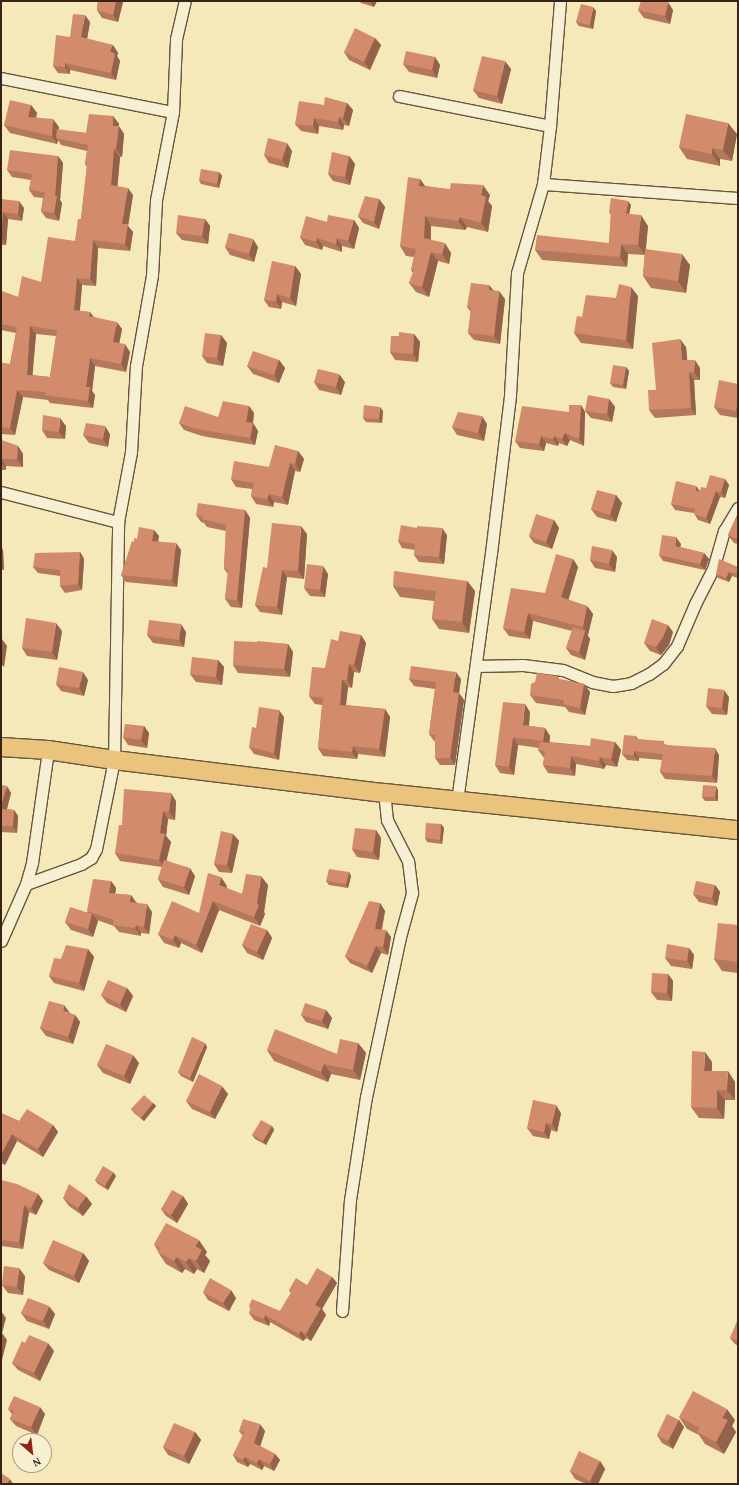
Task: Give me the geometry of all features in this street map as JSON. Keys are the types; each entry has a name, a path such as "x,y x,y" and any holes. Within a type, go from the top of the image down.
{"main road":[{"path":"1,747 48,750 114,760 384,793 738,830"}],"street":[{"path":"26,884 81,864 91,858 96,849 114,760 118,522 131,452 136,366 152,275 156,200 173,112 176,39 185,1"},
{"path":"457,801 476,666 510,395 517,273 543,184 550,126 560,1"},
{"path":"1,78 173,112"},
{"path":"400,96 550,126"},
{"path":"543,184 738,198"},
{"path":"1,492 118,522"},
{"path":"476,666 523,665 563,670 592,682 613,686 631,683 649,674 662,664 677,646 695,604 713,569 724,531 738,508"},
{"path":"1,940 26,884 32,863 48,750"},
{"path":"342,1311 350,1200 366,1097 400,937 412,893 408,861 387,820 384,793"}],"building":[{"path":"98,1 116,1 113,15 97,10"},
{"path":"641,1 668,2 665,16 638,10"},
{"path":"581,4 593,7 590,25 576,22"},
{"path":"73,14 85,15 81,37 113,45 110,51 115,54 111,73 65,63 65,67 53,66 56,35 70,37"},
{"path":"355,28 375,38 364,62 344,52"},
{"path":"406,51 435,57 432,70 403,64"},
{"path":"482,56 505,61 497,96 473,90"},
{"path":"325,97 347,103 343,118 339,117 338,122 314,118 313,126 295,124 299,101 324,105"},
{"path":"10,100 31,105 28,117 53,119 52,136 4,125"},
{"path":"89,114 113,116 113,126 119,126 116,149 114,149 111,185 128,188 122,224 128,224 125,244 93,240 90,279 77,278 74,310 90,312 89,316 117,322 113,342 125,344 121,364 90,358 86,387 90,387 88,401 45,395 45,392 17,390 10,428 1,427 1,363 10,364 17,327 1,324 1,291 18,297 22,276 41,282 48,237 75,241 78,219 81,219 88,145 56,138 57,129 86,133","holes":["30,326 57,330 50,377 27,375"]},
{"path":"686,114 728,123 723,150 712,148 712,154 679,147"},
{"path":"268,138 287,143 282,160 264,155"},
{"path":"10,150 58,156 55,196 57,196 54,213 41,211 45,192 29,190 32,174 7,170"},
{"path":"332,152 349,156 345,177 328,174"},
{"path":"201,169 219,172 217,184 199,180"},
{"path":"408,177 420,179 419,186 450,189 451,183 483,185 481,195 486,197 481,223 460,217 458,221 425,216 424,238 445,243 442,254 431,252 422,287 409,283 414,270 411,270 416,249 400,246"},
{"path":"365,196 379,199 374,222 358,216"},
{"path":"611,198 628,201 626,214 609,212"},
{"path":"1,199 19,201 18,214 3,212 1,238"},
{"path":"611,212 641,215 638,245 621,244 620,257 535,250 537,235 609,243"},
{"path":"178,215 205,219 202,236 176,233"},
{"path":"328,215 354,220 348,241 337,238 336,244 317,238 316,242 300,237 306,216 327,222"},
{"path":"229,233 253,239 249,254 225,247"},
{"path":"645,249 682,254 678,281 643,276"},
{"path":"272,261 295,266 290,298 277,294 276,301 264,300"},
{"path":"471,283 489,285 489,290 499,291 494,336 468,333 471,307 467,307"},
{"path":"619,284 631,287 626,340 574,333 577,316 582,317 586,295 616,298"},
{"path":"399,332 414,334 413,354 390,352 391,336 399,336"},
{"path":"205,333 221,335 217,358 202,356"},
{"path":"680,339 682,360 695,360 694,372 689,372 691,408 649,410 648,390 656,390 652,343"},
{"path":"253,351 279,360 274,375 247,366"},
{"path":"613,365 626,367 623,385 610,383"},
{"path":"318,369 339,374 336,387 314,382"},
{"path":"719,380 738,384 736,411 714,407"},
{"path":"588,395 609,399 607,414 585,411"},
{"path":"223,401 249,406 246,422 253,423 250,438 197,429 179,423 185,406 218,417"},
{"path":"364,405 380,407 379,419 363,418"},
{"path":"569,405 581,405 579,439 565,433 562,439 554,436 553,439 541,436 539,444 515,441 522,406 569,412"},
{"path":"458,412 482,416 478,433 452,427"},
{"path":"43,415 60,418 59,432 42,430"},
{"path":"86,423 105,426 103,439 83,435"},
{"path":"1,440 18,446 17,459 1,459"},
{"path":"275,445 298,451 295,464 290,463 282,497 269,494 267,499 251,496 254,483 231,479 234,461 269,467"},
{"path":"710,475 725,479 721,492 716,491 706,518 694,514 695,509 671,504 676,481 696,486 696,491 700,491 701,487 706,488"},
{"path":"597,490 616,495 610,515 591,509"},
{"path":"198,503 245,510 237,600 225,599 228,570 224,569 226,525 202,519 202,516 196,515"},
{"path":"738,513 738,539 728,535"},
{"path":"536,514 554,520 546,542 529,536"},
{"path":"272,523 301,526 298,571 282,570 277,607 255,605 263,567 267,568"},
{"path":"401,525 417,528 417,526 442,528 439,557 414,555 415,544 398,541"},
{"path":"139,527 154,530 152,541 176,543 172,580 121,575 132,541 134,542 134,538 137,539"},
{"path":"662,535 676,537 675,546 704,553 700,564 659,555"},
{"path":"592,546 612,550 609,564 590,560"},
{"path":"80,552 78,584 60,586 60,570 33,567 35,553"},
{"path":"556,554 573,559 561,597 587,606 583,627 528,613 524,632 503,628 511,588 545,593"},
{"path":"719,559 738,567 737,574 729,572 726,578 716,574"},
{"path":"307,564 323,566 320,590 304,588"},
{"path":"394,571 467,581 462,622 432,619 436,591 393,586"},
{"path":"26,618 56,623 52,652 22,648"},
{"path":"652,619 668,625 663,637 656,647 644,643"},
{"path":"149,620 181,624 179,640 147,635"},
{"path":"573,627 585,631 579,652 566,648"},
{"path":"340,631 361,635 354,665 349,664 347,680 342,680 340,705 385,709 379,749 353,746 352,752 318,748 323,698 309,696 312,667 325,668 331,639 338,641"},
{"path":"234,641 257,641 288,644 284,669 233,665"},
{"path":"192,657 218,660 216,677 190,674"},
{"path":"411,666 456,672 453,692 459,693 450,758 435,758 435,735 429,734 436,682 409,679"},
{"path":"59,667 83,672 79,688 56,684"},
{"path":"537,673 557,676 557,679 584,684 580,708 563,704 564,700 530,695 531,684 535,682"},
{"path":"708,688 724,690 722,708 706,706"},
{"path":"503,702 525,704 523,725 545,728 543,741 513,737 509,767 495,765"},
{"path":"259,707 279,710 274,753 249,747 252,727 256,728"},
{"path":"125,724 144,726 141,740 123,737"},
{"path":"624,735 636,736 636,739 664,741 664,745 715,748 712,776 660,772 663,754 634,751 634,755 622,754"},
{"path":"591,738 615,742 611,759 600,757 599,761 571,756 570,768 543,765 545,751 538,750 540,742 590,746"},
{"path":"1,785 7,786 1,806"},
{"path":"703,785 716,786 715,797 702,797"},
{"path":"124,789 171,793 169,812 163,811 160,833 165,834 159,860 115,853 119,825 122,825"},
{"path":"1,809 14,810 13,826 1,826"},
{"path":"426,823 441,824 440,840 425,838"},
{"path":"355,828 376,830 373,852 352,849"},
{"path":"221,831 233,834 227,865 214,864"},
{"path":"164,860 190,868 184,887 158,879"},
{"path":"329,869 349,872 346,884 326,881"},
{"path":"208,873 221,877 219,885 242,894 246,874 261,876 257,904 259,905 254,917 213,901 196,945 175,935 173,940 158,934 172,901 199,913"},
{"path":"93,879 111,881 109,893 131,895 130,902 147,904 144,927 136,925 135,928 113,925 114,920 87,911"},
{"path":"696,881 715,885 712,898 693,894"},
{"path":"369,901 380,903 375,929 386,930 383,947 376,946 367,966 345,956"},
{"path":"70,907 92,914 88,929 65,922"},
{"path":"718,923 738,925 738,962 714,959"},
{"path":"251,924 267,930 257,952 242,945"},
{"path":"667,944 689,948 687,961 665,958"},
{"path":"66,945 88,949 79,983 49,976 54,958 61,959"},
{"path":"652,973 668,974 667,993 651,992"},
{"path":"108,980 127,988 120,1004 101,995"},
{"path":"49,1001 64,1005 63,1011 75,1015 68,1037 40,1028"},
{"path":"305,1003 326,1010 322,1021 301,1015"},
{"path":"275,1029 337,1054 340,1039 358,1043 353,1070 324,1064 321,1072 267,1050"},
{"path":"192,1037 205,1043 190,1078 178,1072"},
{"path":"106,1044 133,1055 124,1076 97,1065"},
{"path":"692,1051 705,1052 704,1071 728,1071 727,1090 717,1090 717,1108 691,1107"},
{"path":"199,1074 222,1086 210,1112 186,1101"},
{"path":"144,1095 153,1103 141,1118 131,1109"},
{"path":"533,1100 556,1105 552,1124 546,1123 544,1132 527,1128"},
{"path":"27,1109 53,1125 38,1149 12,1134 1,1155 1,1113 19,1121"},
{"path":"261,1120 272,1126 263,1141 252,1135"},
{"path":"103,1166 113,1172 105,1186 95,1180"},
{"path":"1,1180 17,1184 38,1194 31,1208 24,1205 19,1242 1,1240"},
{"path":"69,1184 86,1196 78,1208 63,1198"},
{"path":"172,1190 183,1196 171,1215 161,1209"},
{"path":"166,1223 199,1240 195,1246 202,1250 196,1261 189,1258 186,1262 177,1257 174,1261 158,1252 160,1248 154,1244"},
{"path":"53,1240 83,1253 74,1276 43,1263"},
{"path":"4,1266 19,1268 17,1287 2,1285"},
{"path":"317,1268 332,1277 315,1305 321,1308 306,1334 301,1331 299,1334 265,1315 264,1319 249,1313 251,1307 249,1306 252,1299 280,1311 292,1291 289,1290 296,1278 307,1285"},
{"path":"210,1278 231,1290 223,1303 203,1292"},
{"path":"28,1298 49,1306 43,1321 21,1313"},
{"path":"737,1321 738,1322 738,1341 730,1338"},
{"path":"29,1335 48,1343 34,1373 12,1363 22,1341 25,1343"},
{"path":"693,1391 727,1409 722,1418 728,1420 716,1442 697,1432 700,1428 679,1417"},
{"path":"14,1396 40,1407 31,1427 10,1419 14,1411 8,1409"},
{"path":"667,1414 679,1420 668,1441 657,1435"},
{"path":"243,1419 260,1424 254,1443 275,1454 270,1464 259,1459 257,1463 245,1457 243,1460 233,1455 244,1432 239,1431"},
{"path":"174,1423 195,1432 184,1456 163,1447"},
{"path":"579,1451 600,1461 590,1481 570,1471"},
{"path":"1,1473 10,1479 6,1484 1,1484"}]}
